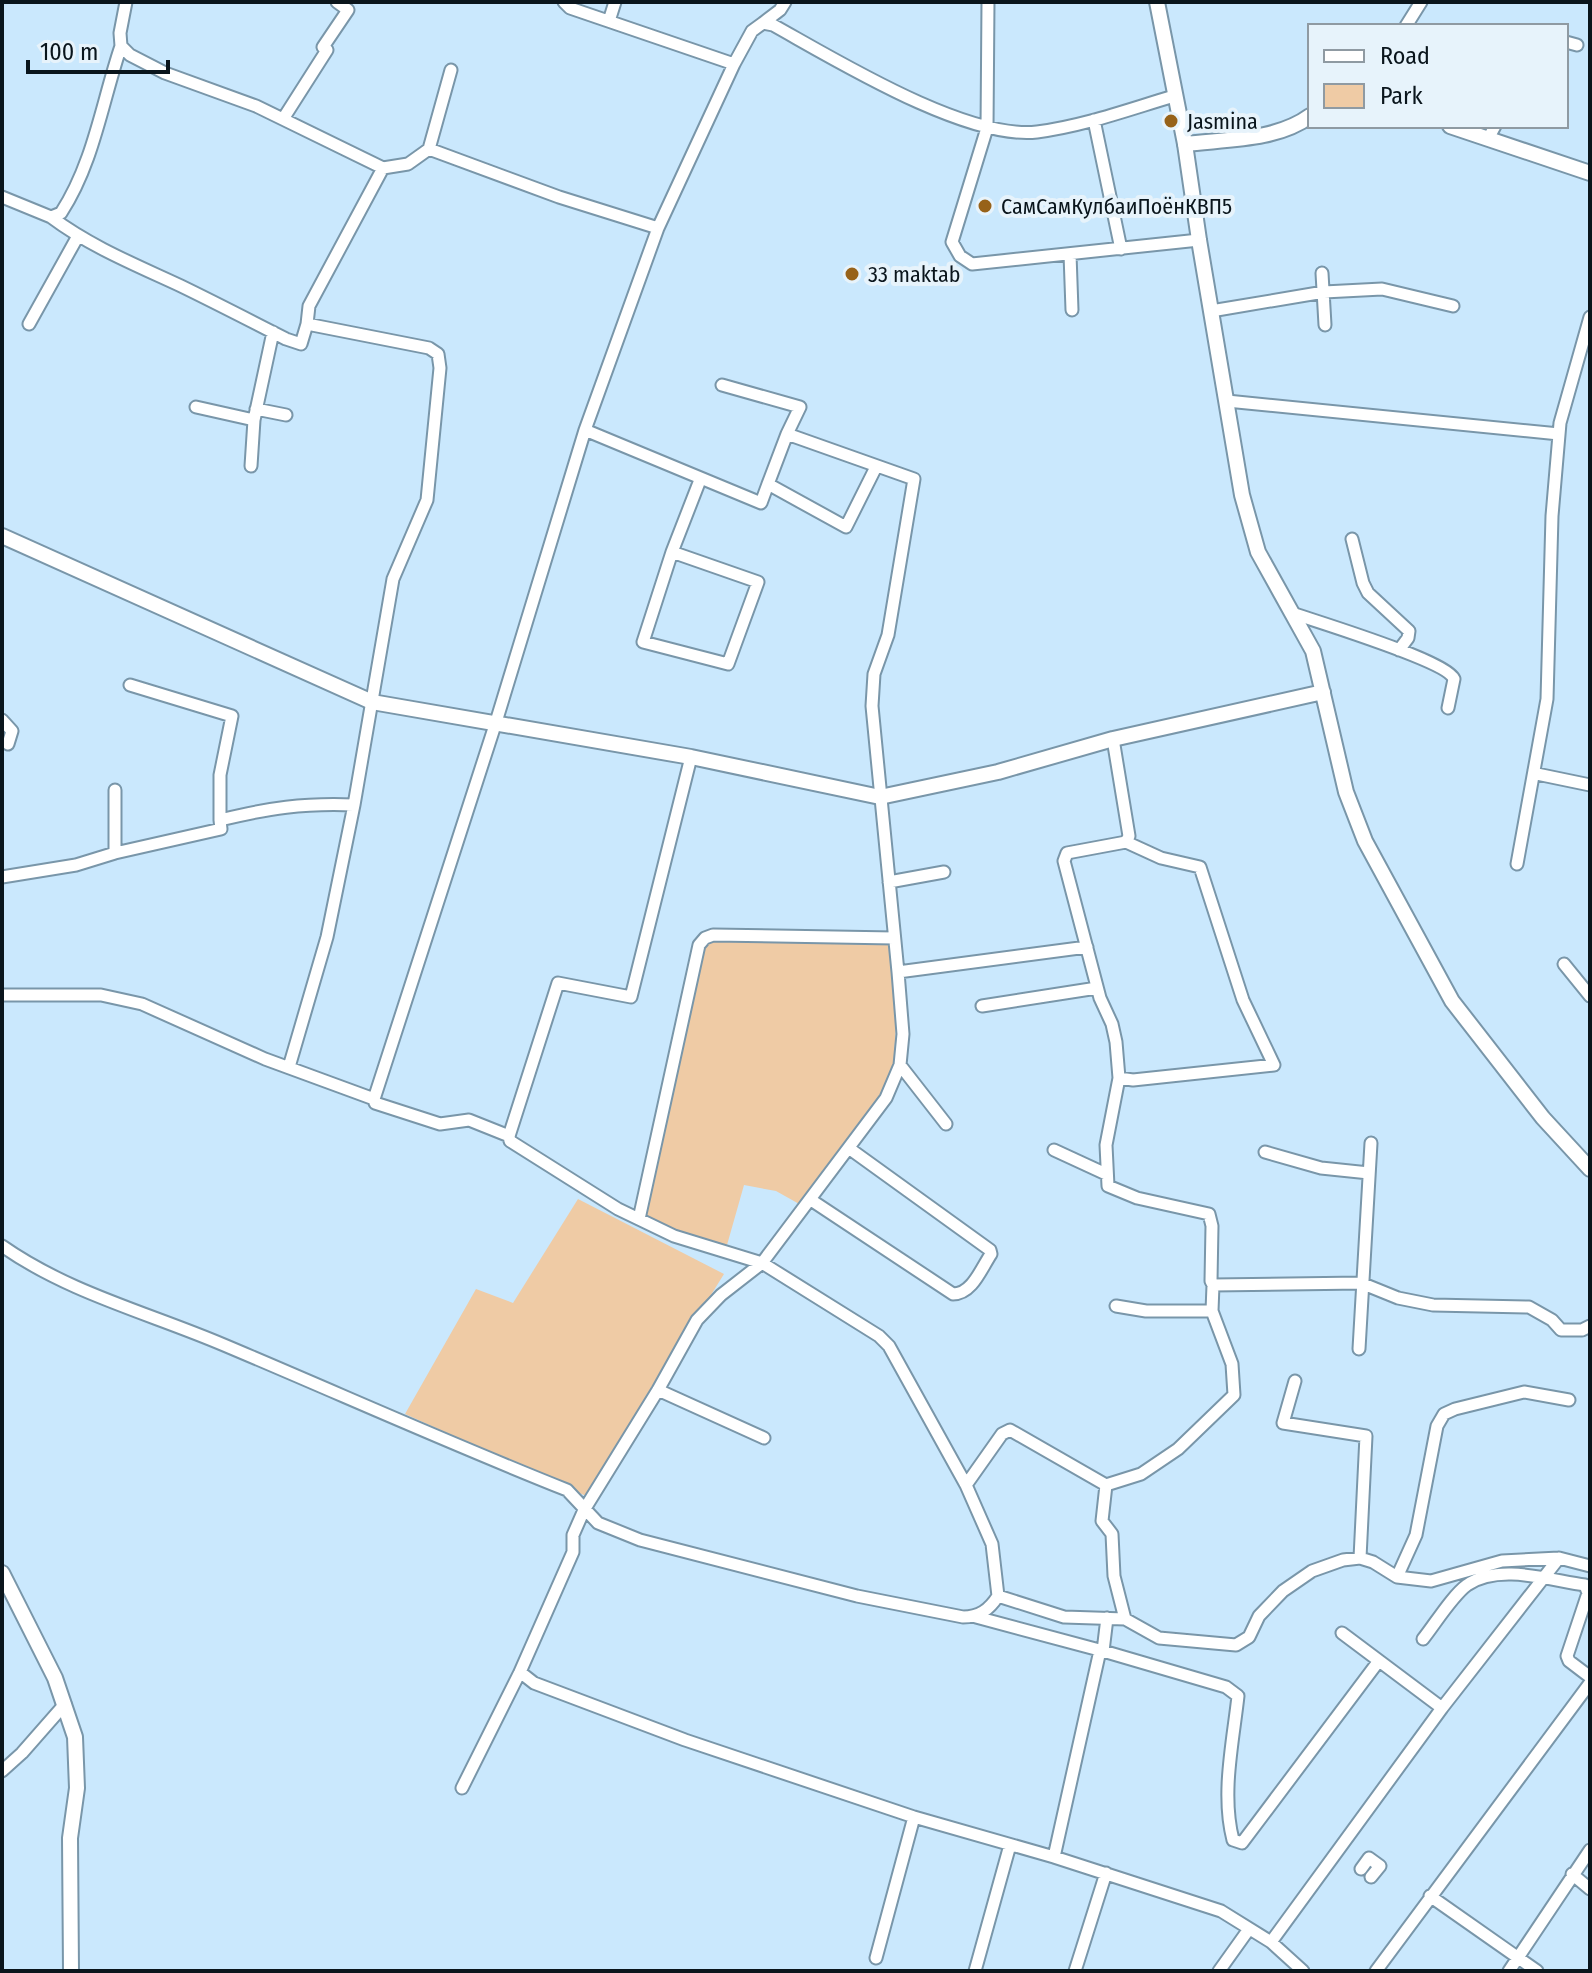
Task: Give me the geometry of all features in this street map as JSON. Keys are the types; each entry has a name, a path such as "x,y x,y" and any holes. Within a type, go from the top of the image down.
{"street":[{"path":"51,217 61,213 68,203 98,132 105,92 121,46 120,33 126,2"},
{"path":"283,119 327,50 323,47 348,10 337,2"},
{"path":"564,2 570,8 734,64"},
{"path":"609,21 615,2"},
{"path":"374,1099 496,722 585,430 658,228 752,31 780,10 785,2"},
{"path":"988,2 987,128 952,242 960,256 972,264 1199,240"},
{"path":"1157,2 1185,144 1242,495 1258,552 1313,651 1346,792 1365,841 1452,1001 1543,1118 1590,1169"},
{"path":"1407,24 1421,2"},
{"path":"763,23 773,25 862,74 955,117 987,128 1035,132 1094,120 1174,96"},
{"path":"121,46 130,55 165,73 256,106 383,168 408,164 429,149 451,70"},
{"path":"1185,144 1260,135 1295,127 1308,117"},
{"path":"1094,120 1121,249"},
{"path":"1462,128 1492,133 1590,173"},
{"path":"429,149 559,197 658,228"},
{"path":"2,197 51,217 78,236 138,268 301,344 309,306 383,168"},
{"path":"29,324 78,236"},
{"path":"1070,254 1072,310"},
{"path":"1322,273 1325,325"},
{"path":"1211,311 1324,292 1382,289 1453,306"},
{"path":"1517,864 1547,699 1552,516 1559,434 1590,317"},
{"path":"289,1067 327,937 354,805 393,579 427,500 440,368 438,354 429,348 307,324"},
{"path":"251,466 255,414 273,332"},
{"path":"585,430 761,503 800,407 722,385"},
{"path":"1227,401 1559,434"},
{"path":"196,407 286,415"},
{"path":"462,1788 520,1672 573,1552 573,1535 584,1510 697,1320 721,1295 762,1263 886,1098 900,1065 903,1034 872,706 874,674 888,635 914,479 787,434"},
{"path":"768,484 846,527 876,467"},
{"path":"672,552 758,582 728,664 643,642 672,552 700,480"},
{"path":"2,536 372,702 691,757 880,797 998,772 1113,739 1323,692"},
{"path":"1352,539 1368,593 1409,631 1399,650"},
{"path":"1292,613 1399,650 1454,676 1448,708"},
{"path":"2,877 76,865 221,829 220,775 232,716 130,685"},
{"path":"2,720 12,731 8,744"},
{"path":"1113,739 1130,830 1126,842"},
{"path":"691,757 631,997 558,983 509,1136 510,1141 618,1209 674,1236 762,1263 879,1336 889,1346 966,1485 992,1544 998,1596 976,1617"},
{"path":"1534,770 1537,774 1590,785"},
{"path":"115,790 115,853"},
{"path":"220,820 310,803 354,805"},
{"path":"966,1485 1002,1434 1010,1430 1106,1485 1141,1474 1178,1449 1234,1395 1232,1364 1212,1311 1212,1226 1209,1214 1137,1198 1108,1186 1106,1145 1119,1078 1112,1024 1097,988 1065,856 1067,853 1126,842 1161,858 1200,867 1243,1000 1274,1065 1133,1080 1119,1078"},
{"path":"889,882 944,872"},
{"path":"639,1219 699,945 705,938 713,935 894,938"},
{"path":"898,972 1087,947"},
{"path":"1564,964 1590,996"},
{"path":"982,1006 1097,988"},
{"path":"2,995 101,995 142,1004 289,1067 374,1099 375,1103 440,1124 469,1120 509,1136"},
{"path":"900,1065 946,1124"},
{"path":"1359,1349 1371,1143"},
{"path":"811,1200 953,1294 967,1290 991,1254 990,1250 850,1149"},
{"path":"1054,1150 1106,1174"},
{"path":"1265,1152 1321,1168 1369,1173"},
{"path":"2,1246 33,1267 84,1291 222,1344 567,1490 598,1523 640,1540 857,1596 976,1617 1226,1687 1238,1696 1228,1778 1230,1829 1233,1840 1242,1843 1378,1662"},
{"path":"1213,1285 1361,1283 1398,1298 1433,1305 1529,1307 1552,1320 1561,1330 1582,1330 1590,1326"},
{"path":"1116,1306 1146,1311 1212,1311"},
{"path":"1295,1381 1283,1423 1366,1436 1360,1558"},
{"path":"658,1390 764,1438"},
{"path":"1397,1577 1416,1535 1437,1426 1444,1414 1524,1392 1569,1400"},
{"path":"1106,1485 1102,1521 1112,1534 1114,1576 1125,1619"},
{"path":"998,1596 1064,1617 1125,1619 1159,1638 1236,1645 1249,1637 1259,1616 1283,1591 1312,1571 1343,1560 1360,1558 1397,1577 1431,1581 1502,1561 1559,1558 1590,1566"},
{"path":"1271,1942 1442,1708 1559,1558"},
{"path":"2,1573 65,1704 75,1737 77,1788 70,1838 71,1971"},
{"path":"1423,1639 1465,1587 1478,1580 1514,1574 1588,1587 1567,1656 1590,1677"},
{"path":"1054,1857 1099,1655 1103,1651 1107,1618"},
{"path":"1342,1633 1442,1708"},
{"path":"520,1672 534,1683 685,1740 914,1817 1054,1857 1221,1911 1271,1942 1303,1971"},
{"path":"1376,1971 1590,1683"},
{"path":"2,1771 65,1704"},
{"path":"876,1958 914,1817"},
{"path":"975,1971 1010,1845"},
{"path":"1509,1971 1590,1850"},
{"path":"1361,1869 1369,1858 1380,1866 1371,1877"},
{"path":"1075,1971 1106,1873"},
{"path":"1572,1874 1590,1889"},
{"path":"1430,1896 1537,1971"},
{"path":"1219,1971 1249,1929"}],"green space":[{"path":"705,943 891,943 897,1011 893,1071 868,1116 801,1205 776,1191 744,1185 727,1245 687,1234 643,1216 700,956"},
{"path":"578,1199 724,1274 586,1496 405,1414 476,1289 513,1303"}],"place":[{"name":"Jasmina","path":"1171,121"},
{"name":"СамСамКулбаиПоёнКВП5","path":"985,206"},
{"name":"33 maktab","path":"852,274"}]}
